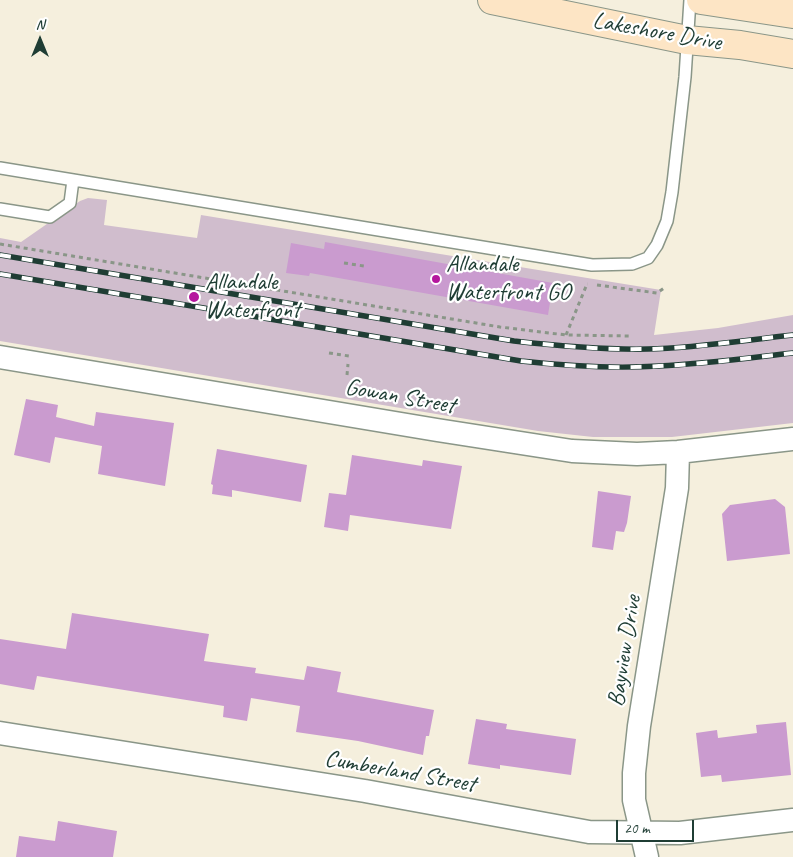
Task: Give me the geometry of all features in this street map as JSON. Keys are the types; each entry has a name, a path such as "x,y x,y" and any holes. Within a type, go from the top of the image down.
{"main road":[{"name":"Lakeshore Drive","path":"492,0 687,40 740,45 793,54"},
{"name":"Lakeshore Drive","path":"701,0 793,14"}],"street":[{"name":"Gowan Street","path":"0,357 572,451 637,454 678,452 793,439"},
{"name":"Bayview Drive","path":"647,857 634,800 636,751 677,488 678,452"},
{"name":"Cumberland Street","path":"0,732 365,791 589,832 680,833 793,820"}],"lane":[{"path":"0,168 592,265 632,264 648,258 657,246 667,221 684,87 690,0"},
{"path":"0,209 50,217 70,203 73,180"}],"path":[{"path":"0,244 500,327 566,335 632,336"},
{"path":"344,263 364,266"},
{"path":"566,335 587,284 656,293 664,288"},
{"path":"329,353 349,356"},
{"path":"346,375 348,364"}],"shaded area":[{"path":"88,198 107,200 104,225 197,238 201,215 661,290 654,335 718,328 793,315 793,423 672,437 593,437 538,431 0,341 0,238 21,242 80,201"}],"building":[{"name":"Allandale Waterfront GO","path":"325,242 553,283 548,315 310,273 309,276 286,273 291,243 324,249"},
{"path":"26,399 58,405 56,417 94,426 96,412 174,423 165,486 98,474 102,446 55,437 50,463 14,455"},
{"path":"217,449 307,465 301,502 232,490 232,497 212,494 213,485 211,484"},
{"path":"352,455 422,466 423,460 462,466 451,529 350,515 348,531 324,527 329,493 346,495"},
{"path":"598,491 631,496 624,532 616,531 613,550 592,547"},
{"path":"775,499 785,507 790,554 727,561 722,514 730,505"},
{"path":"72,613 209,634 204,661 256,668 255,673 304,680 307,666 341,672 337,692 434,710 429,736 426,736 423,755 358,741 296,732 300,706 251,698 247,721 223,717 224,706 37,676 34,690 0,684 0,639 66,649"},
{"path":"476,719 507,724 506,729 576,739 571,775 500,765 500,769 468,764"},
{"path":"786,722 791,775 722,782 721,775 701,777 696,733 717,730 718,738 757,733 756,725"},
{"path":"58,821 117,831 113,857 16,857 19,836 55,841"}],"railway":[{"path":"0,255 531,343 598,348 648,349 793,335"},
{"path":"0,274 538,363 590,367 642,367 793,353"}],"place":[{"name":"Allandale Waterfront GO","path":"436,279"},
{"name":"Allandale Waterfront","path":"194,297"}]}
